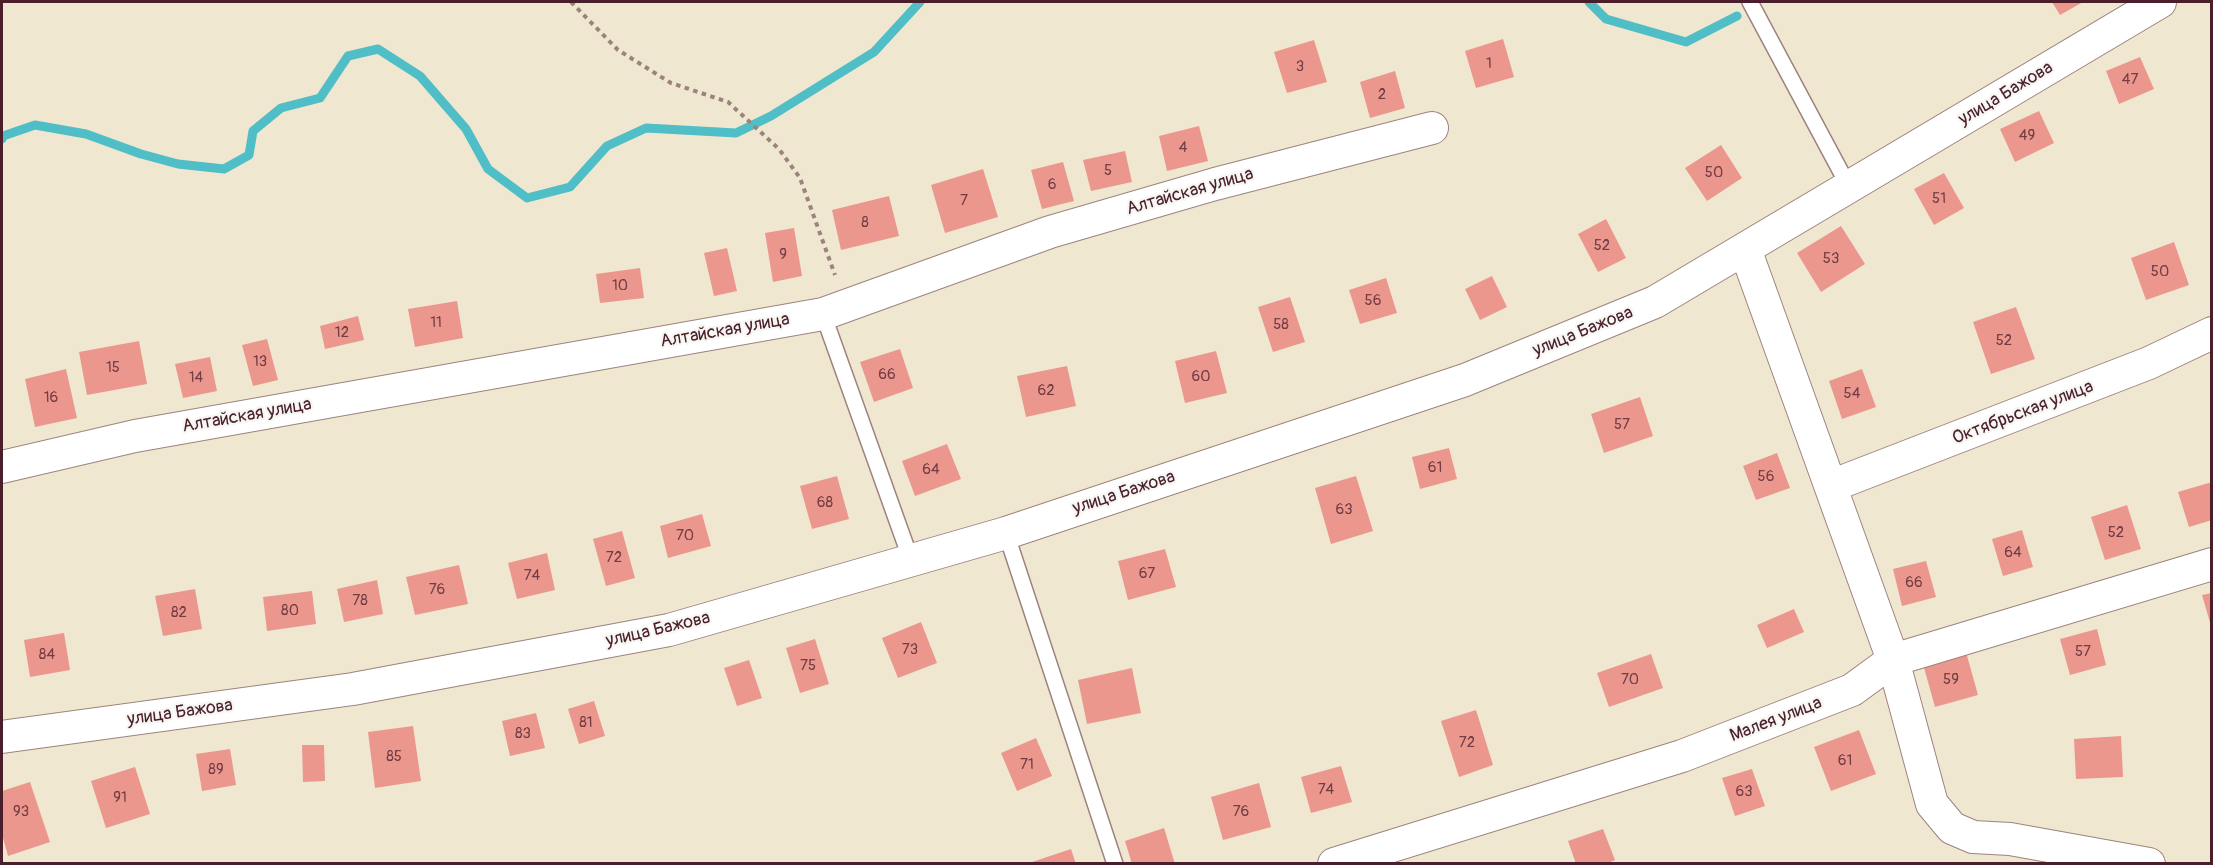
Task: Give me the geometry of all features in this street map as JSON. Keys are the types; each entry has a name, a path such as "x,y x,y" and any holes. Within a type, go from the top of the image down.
{"street":[{"name":"улица Бажова","path":"2,737 352,689 669,630 1006,532 1465,380 1655,302 2160,2"},
{"name":"Алтайская улица","path":"2,467 135,436 835,310 1050,232 1215,184 1432,128"},
{"path":"1745,249 1893,660 1932,804 1952,828 1973,837 2010,839 2149,864"},
{"name":"Октябрьская улица","path":"1831,486 2148,363 2211,333"},
{"name":"Малея улица","path":"1334,864 1682,756 1852,690 1893,660 2211,564"}],"lane":[{"path":"1750,2 1850,187"},
{"path":"835,310 911,561"},
{"path":"1006,532 1115,864"}],"path":[{"path":"571,2 618,50 671,83 728,102 779,149 800,178 835,310"}],"building":[{"path":"2052,2 2083,2 2060,15"},
{"path":"1503,39 1514,77 1476,88 1465,51"},
{"path":"1314,40 1327,82 1287,93 1274,52"},
{"path":"2140,57 2154,89 2119,104 2106,71"},
{"path":"1395,71 1405,108 1370,118 1360,82"},
{"path":"2039,111 2054,143 2015,162 2000,129"},
{"path":"1199,126 1208,161 1167,171 1159,136"},
{"path":"1721,145 1742,178 1707,201 1685,168"},
{"path":"1125,151 1132,182 1091,191 1083,160"},
{"path":"1063,162 1074,201 1042,209 1031,170"},
{"path":"983,169 998,217 945,233 931,185"},
{"path":"1944,173 1964,208 1934,225 1914,189"},
{"path":"889,196 899,236 841,250 832,210"},
{"path":"1606,219 1626,258 1598,272 1578,234"},
{"path":"1841,226 1865,264 1821,292 1797,253"},
{"path":"794,228 802,276 773,282 765,233"},
{"path":"2174,242 2189,285 2146,300 2131,258"},
{"path":"727,248 737,291 714,296 704,253"},
{"path":"640,268 644,298 600,303 596,274"},
{"path":"1492,276 1507,307 1480,320 1465,289"},
{"path":"1386,278 1397,313 1360,324 1349,290"},
{"path":"1290,297 1305,342 1273,352 1258,307"},
{"path":"457,301 463,338 415,347 408,309"},
{"path":"2016,307 2035,359 1991,374 1973,322"},
{"path":"358,316 364,340 325,349 320,326"},
{"path":"267,339 278,380 253,386 242,345"},
{"path":"139,341 147,384 87,395 79,352"},
{"path":"900,349 913,388 874,402 860,362"},
{"path":"1216,351 1227,393 1185,403 1175,361"},
{"path":"210,357 217,391 183,398 175,364"},
{"path":"1067,366 1076,406 1026,417 1017,376"},
{"path":"66,369 77,418 35,427 25,379"},
{"path":"1862,369 1876,407 1842,419 1829,381"},
{"path":"1640,397 1653,436 1604,453 1591,414"},
{"path":"947,444 961,479 915,496 902,461"},
{"path":"1449,448 1457,479 1420,489 1412,457"},
{"path":"1777,453 1790,488 1756,500 1743,466"},
{"path":"837,476 849,519 812,529 800,486"},
{"path":"1356,476 1373,531 1331,544 1315,488"},
{"path":"2212,482 2212,520 2189,527 2178,492"},
{"path":"2127,505 2141,549 2105,560 2091,517"},
{"path":"702,514 711,546 668,558 660,526"},
{"path":"2022,530 2033,567 2003,576 1992,539"},
{"path":"622,531 635,578 606,586 593,539"},
{"path":"1165,549 1176,587 1128,600 1118,561"},
{"path":"547,553 555,590 517,599 508,563"},
{"path":"1926,561 1936,597 1902,606 1893,569"},
{"path":"459,565 468,604 415,615 406,577"},
{"path":"377,580 383,614 344,622 337,589"},
{"path":"195,589 202,629 163,636 155,596"},
{"path":"312,591 316,624 267,631 263,597"},
{"path":"2212,593 2212,626 2211,626 2202,595"},
{"path":"1794,609 1804,632 1767,648 1757,625"},
{"path":"921,622 937,663 898,678 882,638"},
{"path":"2097,629 2106,665 2070,675 2060,639"},
{"path":"64,633 70,670 30,677 24,640"},
{"path":"815,639 829,684 800,693 786,648"},
{"path":"1966,652 1978,695 1935,707 1923,664"},
{"path":"1651,654 1663,688 1609,707 1597,673"},
{"path":"749,660 762,698 737,706 724,668"},
{"path":"1132,668 1141,713 1087,724 1078,680"},
{"path":"594,701 605,736 579,744 568,709"},
{"path":"1476,710 1493,765 1459,777 1441,721"},
{"path":"536,713 545,748 510,756 502,721"},
{"path":"413,726 421,781 375,788 368,732"},
{"path":"1859,730 1876,774 1831,791 1814,747"},
{"path":"2121,736 2123,777 2076,779 2074,739"},
{"path":"1036,738 1052,776 1017,791 1001,753"},
{"path":"302,745 324,745 325,781 303,782"},
{"path":"230,749 236,785 202,791 196,754"},
{"path":"1341,766 1352,802 1311,813 1301,777"},
{"path":"135,767 150,814 106,828 91,781"},
{"path":"1752,769 1765,806 1735,816 1722,778"},
{"path":"30,782 50,842 8,856 2,834 2,791"},
{"path":"1259,783 1271,827 1223,840 1211,797"},
{"path":"1164,828 1175,864 1132,864 1125,841"},
{"path":"1603,829 1615,860 1606,864 1576,864 1568,841"},
{"path":"1071,849 1076,864 1032,864 1032,862"}],"waterway":[{"path":"2,139 3,136 35,125 86,134 141,154 178,164 224,169 249,155 253,131 281,108 320,98 348,56 378,49 420,76 466,129 488,169 527,198 570,187 607,146 646,128 736,133 771,116 874,52 920,2"},
{"path":"1589,2 1606,19 1686,42 1737,16"}]}
